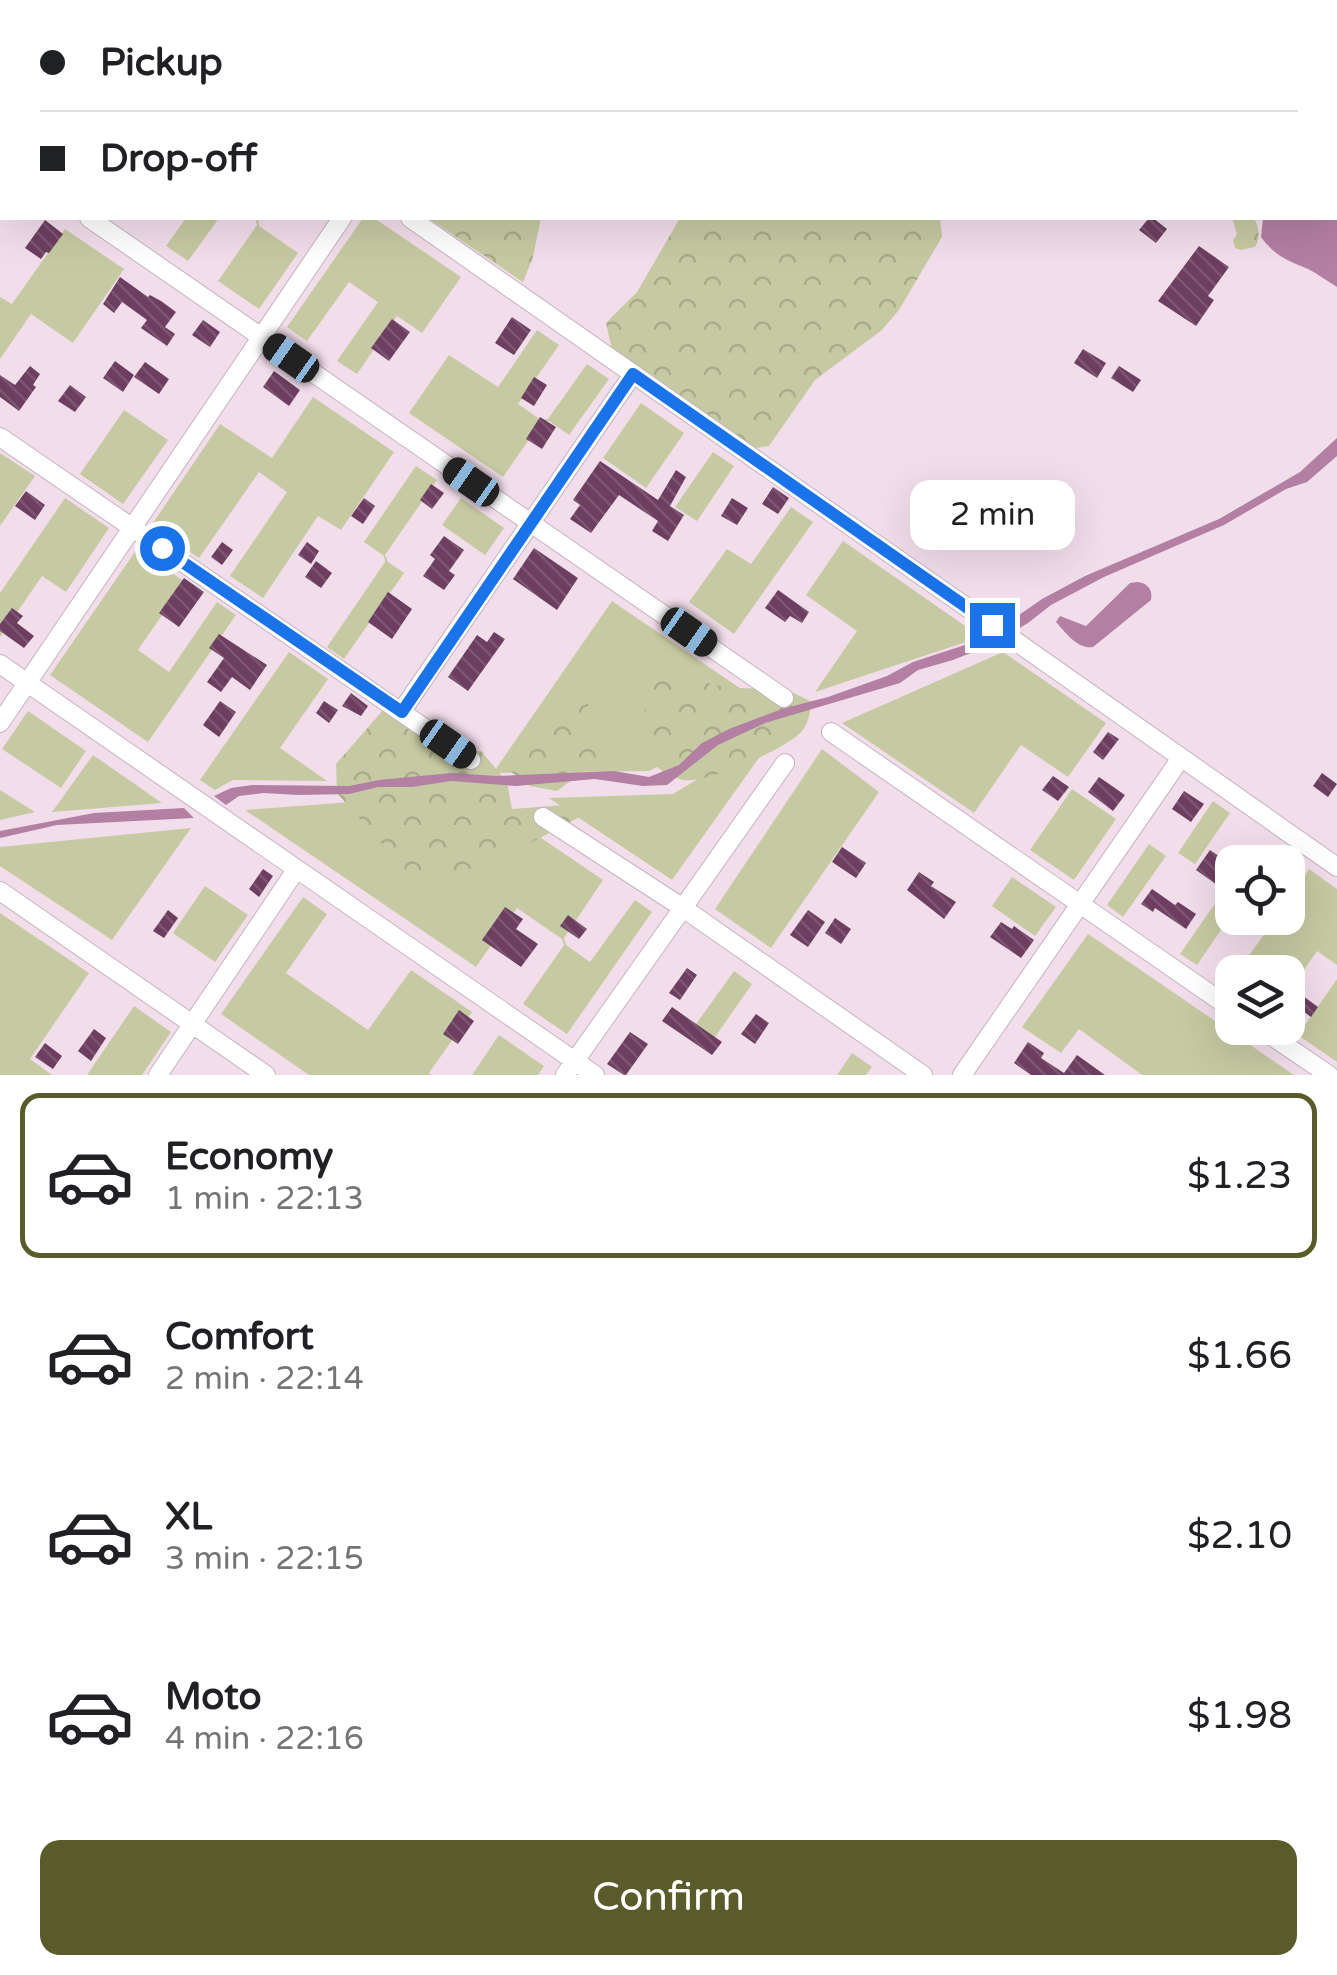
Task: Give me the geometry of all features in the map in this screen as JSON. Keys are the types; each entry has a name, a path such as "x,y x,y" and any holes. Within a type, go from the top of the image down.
{"street":[{"path":"92,220 784,698"},
{"path":"0,723 341,220"},
{"path":"413,220 992,625"},
{"path":"402,712 633,374"},
{"path":"0,437 471,760"},
{"path":"1014,640 1337,867"},
{"path":"0,664 296,870 570,1068 594,1075"},
{"path":"831,732 1215,997"},
{"path":"962,1075 1181,758"},
{"path":"570,1068 785,762"},
{"path":"543,817 923,1075"},
{"path":"158,1075 296,870"},
{"path":"0,891 266,1075"},
{"path":"1285,1045 1329,1075"}],"green space":[{"path":"185,220 218,220 188,261 166,246"},
{"path":"256,220 298,253 259,309 218,281 257,225"},
{"path":"362,220 377,220 461,277 422,333 397,316 357,374 337,361 378,302 349,282 307,341 287,327"},
{"path":"431,220 541,220 523,282"},
{"path":"679,220 940,220 942,237 899,310 882,330 815,380 769,446 743,450 612,350 606,323 637,292"},
{"path":"1233,220 1255,220 1259,232 1255,247 1235,248 1233,240 1237,234"},
{"path":"65,229 124,269 73,343 31,314 0,359 0,297 12,304"},
{"path":"537,330 559,345 518,404 541,420 548,419 587,364 609,379 569,435 549,421 542,421 503,477 409,413 449,355 498,387"},
{"path":"313,397 394,452 341,530 318,516 263,598 230,576 287,492 259,472 199,558 151,526 220,424 272,458"},
{"path":"641,403 684,433 646,488 603,458"},
{"path":"124,410 168,440 123,504 80,474"},
{"path":"713,452 734,466 697,521 675,507"},
{"path":"0,453 35,476 0,526"},
{"path":"416,466 437,480 385,555 388,562 404,573 344,659 327,647 385,562 384,556 364,542"},
{"path":"65,498 109,528 66,592 42,576 0,637 0,593"},
{"path":"461,498 504,528 485,555 442,525"},
{"path":"791,507 813,522 734,634 689,602 727,549 751,564"},
{"path":"843,541 981,637 815,692 857,631 806,595"},
{"path":"137,549 185,582 138,650 169,672 217,602 236,615 148,742 50,675"},
{"path":"612,601 769,708 649,771 493,773"},
{"path":"289,652 328,679 280,748 327,781 233,780 215,790 200,780"},
{"path":"1003,652 1106,723 1068,777 1021,745 974,813 842,723"},
{"path":"653,671 730,688 785,689 812,702 808,721 794,738 746,764 694,780 676,778 659,768 641,748 648,722 641,695"},
{"path":"588,704 601,758 557,791 530,786 509,770 517,744 544,734 560,711"},
{"path":"384,709 447,752 481,751 507,782 512,809 564,805 595,809 490,864 431,878 404,869 337,793 336,764"},
{"path":"28,711 86,751 61,788 2,749"},
{"path":"778,731 672,880 549,798 673,794"},
{"path":"822,749 879,792 771,948 715,909"},
{"path":"93,755 162,803 52,812"},
{"path":"1072,789 1116,819 1074,880 1030,850"},
{"path":"0,790 35,812 0,820"},
{"path":"475,793 603,880 564,938 566,945 590,962 635,900 652,912 567,1034 523,1004 564,945 562,939 517,908 476,967 245,810"},
{"path":"1213,801 1230,813 1195,864 1178,853"},
{"path":"191,828 112,940 0,866 0,847"},
{"path":"1149,844 1166,856 1123,917 1107,905"},
{"path":"1309,869 1337,889 1337,965 1317,951 1305,968 1305,955 1249,955 1264,935 1305,935 1305,875"},
{"path":"1012,877 1056,907 1035,936 992,906"},
{"path":"205,886 248,915 215,962 173,933"},
{"path":"303,897 327,914 286,973 368,1030 411,970 472,1012 431,1075 309,1075 221,1014"},
{"path":"1215,904 1218,935 1197,965 1180,954"},
{"path":"0,913 89,973 30,1059 52,1075 0,1075"},
{"path":"1088,934 1215,1021 1215,1045 1250,1045 1294,1075 1142,1075 1079,1029 1061,1053 1022,1027"},
{"path":"734,971 752,984 713,1040 694,1027"},
{"path":"1337,979 1337,1062 1305,1040 1305,1025"},
{"path":"134,1006 171,1032 142,1075 87,1075"},
{"path":"499,1035 544,1066 538,1075 472,1075"},
{"path":"852,1053 872,1067 866,1075 837,1075"}],"shaded area":[{"path":"1263,220 1337,220 1337,287 1282,257 1261,237"},
{"path":"1337,438 1337,456 1307,482 1286,489 1224,525 1104,577 1051,605 993,644 918,670 900,683 765,723 718,745 667,785 595,779 516,786 451,781 378,787 349,794 264,793 239,796 226,805 214,796 252,785 349,786 451,773 497,776 614,771 649,777 679,765 702,743 729,729 986,638 1042,599 1085,576 1219,519 1300,472"},
{"path":"1130,583 1148,587 1151,600 1093,647 1077,643 1056,622 1060,616 1086,626"},
{"path":"184,808 194,818 57,825 0,838 0,831 94,813"}],"building":[{"path":"45,220 63,234 41,259 25,248"},
{"path":"1147,220 1156,220 1167,229 1156,243 1139,230"},
{"path":"1199,246 1229,267 1208,296 1214,300 1196,326 1158,301"},
{"path":"120,277 176,312 165,327 175,334 167,346 141,328 147,320 122,302 114,313 103,304"},
{"path":"512,317 531,330 514,355 495,343"},
{"path":"392,319 410,332 389,361 371,348"},
{"path":"203,320 220,332 210,347 192,335"},
{"path":"1083,349 1106,363 1097,378 1074,363"},
{"path":"115,361 134,375 123,392 103,378"},
{"path":"145,362 169,379 159,394 134,377"},
{"path":"30,366 40,374 19,411 0,397 0,375 15,385"},
{"path":"1119,366 1141,380 1133,392 1111,378"},
{"path":"274,371 300,390 289,406 263,387"},
{"path":"534,377 547,385 534,406 521,398"},
{"path":"70,385 86,397 75,412 58,401"},
{"path":"540,417 556,427 542,449 526,439"},
{"path":"600,461 658,500 676,470 686,477 670,506 684,515 668,541 652,531 658,521 619,495 591,533 570,519 580,505 573,500"},
{"path":"431,484 444,493 432,509 420,500"},
{"path":"773,487 789,498 778,514 762,504"},
{"path":"26,491 45,505 35,520 15,506"},
{"path":"364,498 375,506 363,524 351,516"},
{"path":"732,498 748,508 737,525 721,516"},
{"path":"444,536 464,550 449,571 455,575 444,590 423,576 435,559 430,555"},
{"path":"222,542 233,550 222,565 211,557"},
{"path":"307,542 319,551 311,564 298,555"},
{"path":"534,548 578,578 557,610 513,579"},
{"path":"316,561 332,573 321,588 305,577"},
{"path":"184,578 204,592 179,627 159,613"},
{"path":"778,590 809,612 802,623 790,616 785,622 765,608"},
{"path":"388,592 412,609 392,639 368,622"},
{"path":"12,608 23,616 17,623 34,636 24,648 0,631 0,624"},
{"path":"494,632 505,639 468,691 448,677 477,635 487,642"},
{"path":"219,634 267,665 250,690 232,677 221,692 207,682 224,658 209,648"},
{"path":"351,693 368,706 361,716 342,706"},
{"path":"220,701 236,712 219,737 203,725"},
{"path":"324,701 338,710 329,723 316,713"},
{"path":"1108,732 1119,739 1103,760 1093,752"},
{"path":"1322,773 1337,784 1328,797 1313,786"},
{"path":"1053,776 1069,787 1058,801 1042,790"},
{"path":"1099,777 1125,795 1113,811 1088,792"},
{"path":"1184,791 1204,804 1191,822 1172,809"},
{"path":"842,847 866,863 856,878 832,862"},
{"path":"1210,850 1215,853 1215,883 1196,870"},
{"path":"263,869 273,876 259,897 249,889"},
{"path":"919,872 934,882 931,886 956,902 944,919 907,890"},
{"path":"1152,889 1196,914 1186,929 1155,908 1153,912 1141,904"},
{"path":"505,907 523,919 516,929 538,944 521,967 482,940"},
{"path":"168,910 178,918 164,938 153,931"},
{"path":"808,910 825,922 808,947 790,935"},
{"path":"568,915 587,929 579,939 560,926"},
{"path":"835,918 851,929 841,944 825,933"},
{"path":"1001,922 1034,940 1021,958 990,937"},
{"path":"687,968 697,975 680,1000 669,993"},
{"path":"1305,997 1318,1007 1311,1017 1305,1013"},
{"path":"672,1007 722,1042 712,1055 662,1021"},
{"path":"459,1010 474,1021 458,1044 443,1034"},
{"path":"756,1014 769,1023 755,1044 741,1034"},
{"path":"94,1029 106,1038 91,1061 78,1051"},
{"path":"630,1032 648,1044 624,1075 607,1064"},
{"path":"1028,1042 1044,1053 1041,1058 1064,1073 1077,1055 1105,1075 1031,1075 1014,1063"},
{"path":"45,1043 62,1056 53,1069 35,1057"}],"route":[{"path":"162,548 402,712 633,374 992,625"}]}
